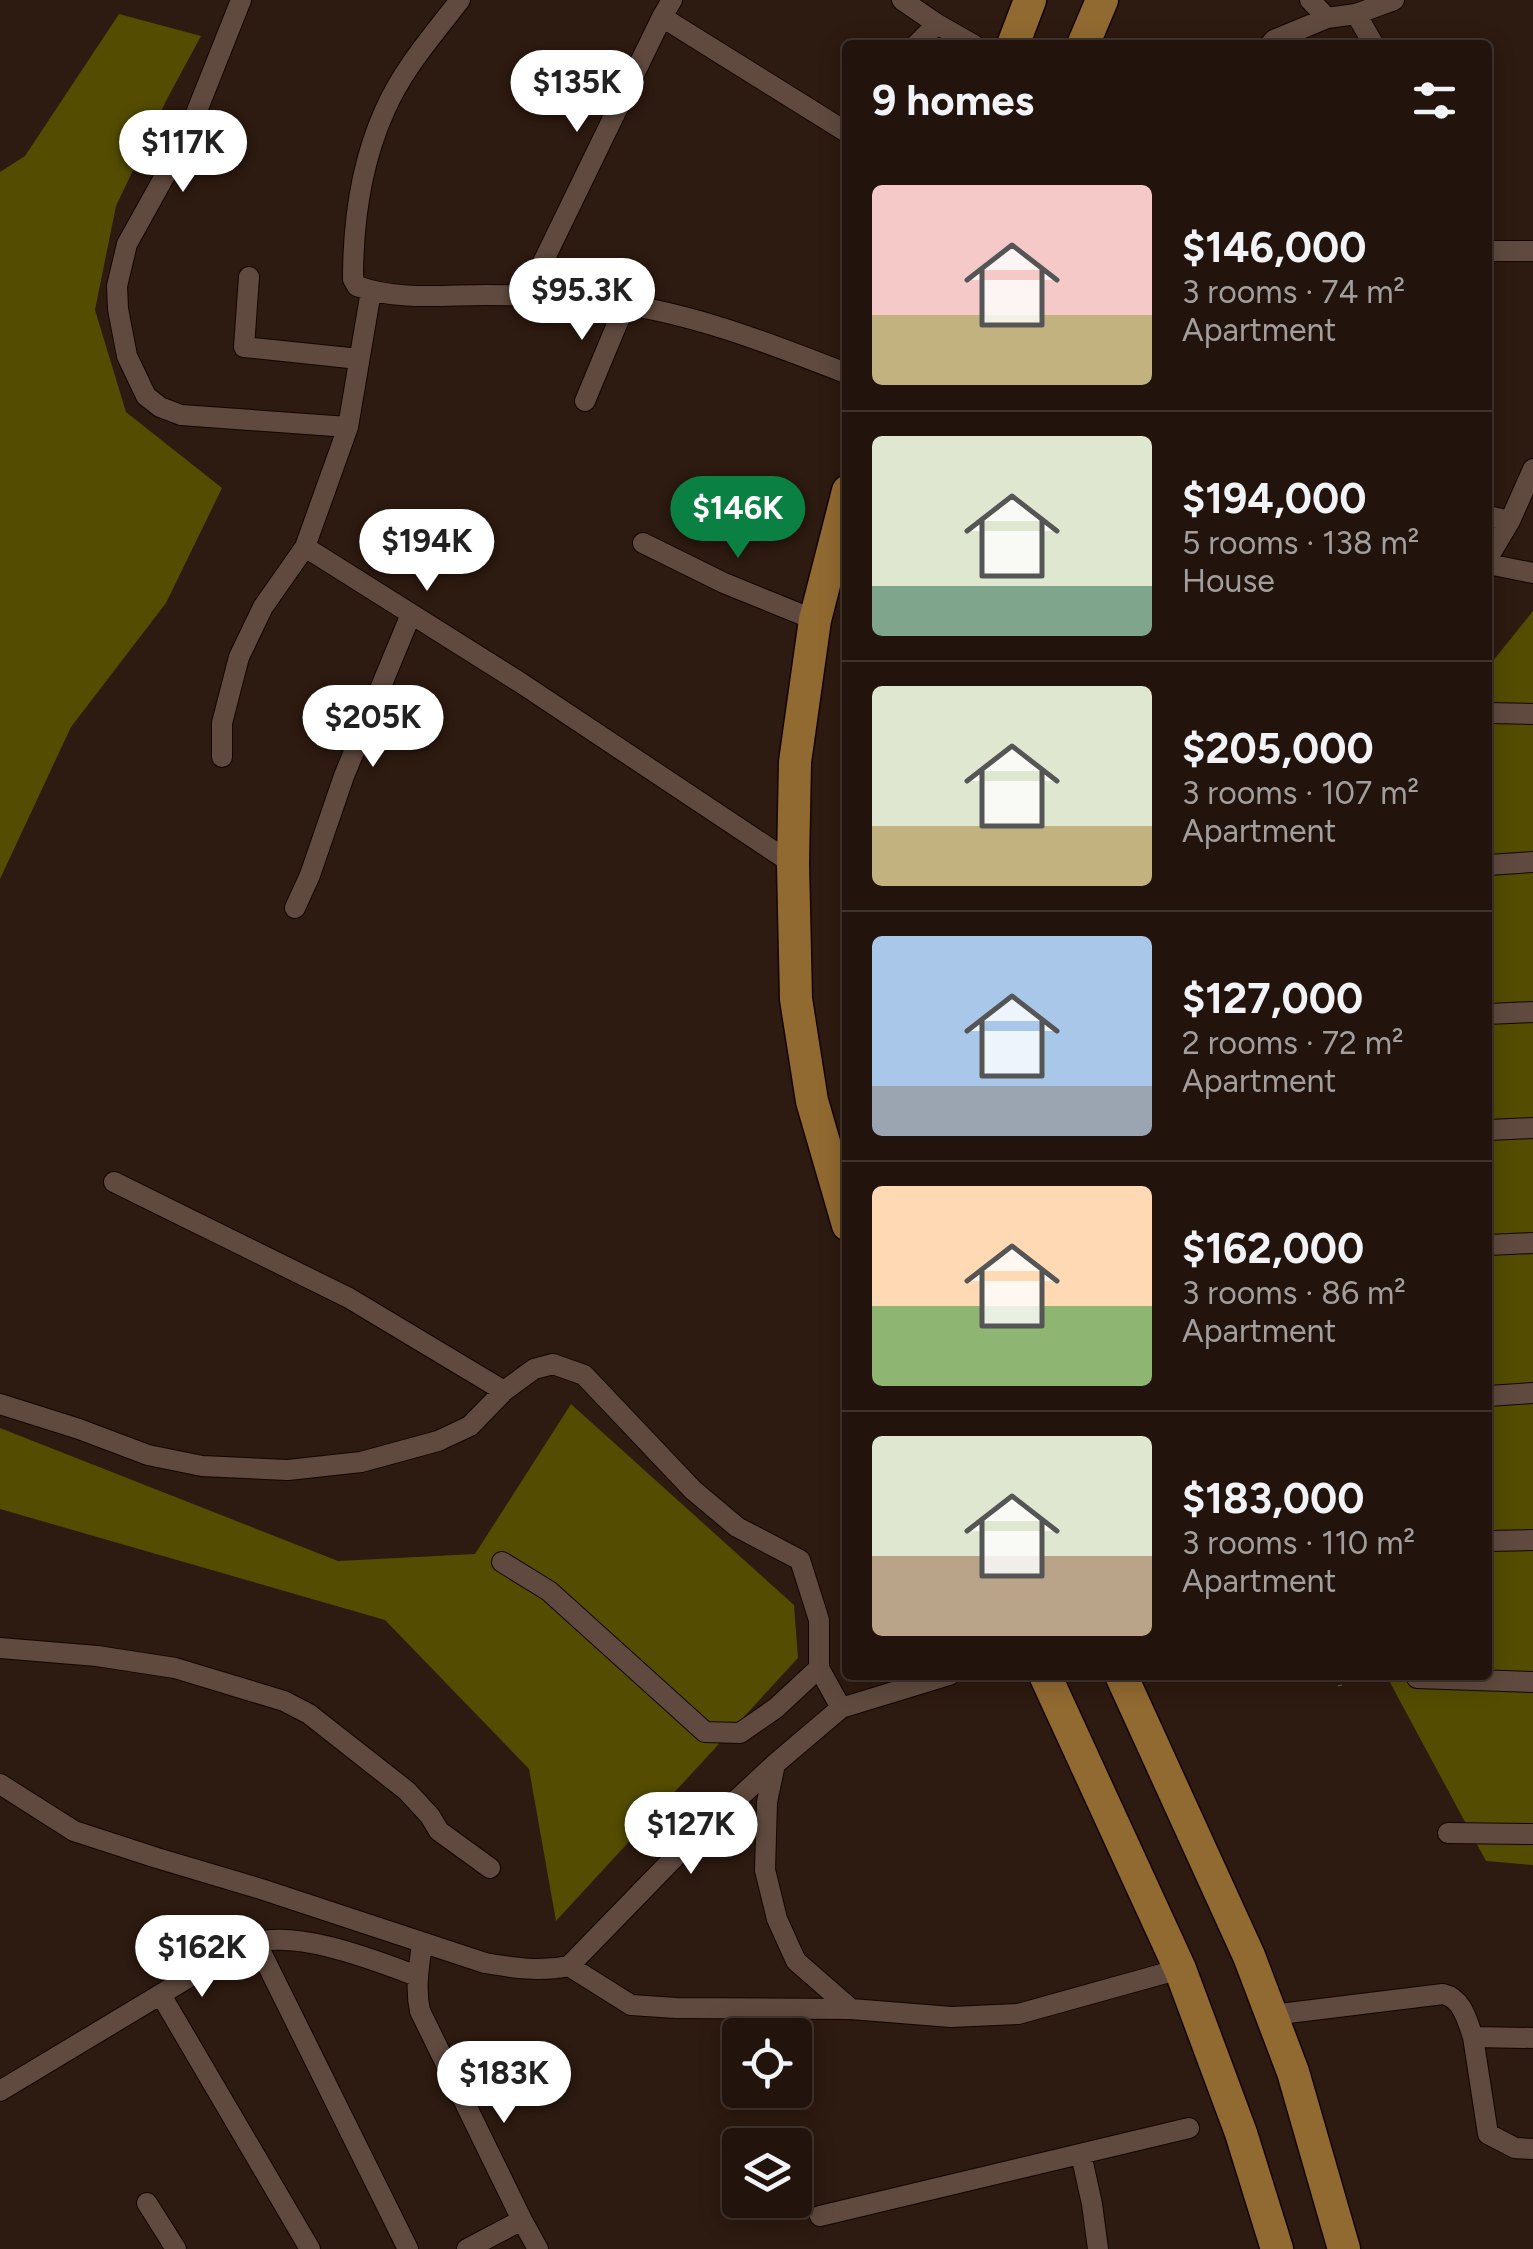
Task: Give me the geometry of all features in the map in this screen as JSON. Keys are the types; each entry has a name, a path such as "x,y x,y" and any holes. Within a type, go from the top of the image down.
{"main road":[{"path":"1015,40 1030,0"},
{"path":"1084,40 1102,0"},
{"path":"842,514 814,620 796,762 793,864 796,998 812,1102 842,1204"},
{"path":"1047,1680 1180,1970 1242,2134 1277,2249"},
{"path":"1123,1680 1272,2015 1293,2072 1344,2249"}],"street":[{"path":"240,0 188,136 126,244 116,286 126,356 146,396 160,407 181,414 348,428"},
{"path":"460,0 417,54 385,109 365,167 358,210 353,279 358,286 394,295 527,295 660,310 755,338 842,372"},
{"path":"902,0 965,40"},
{"path":"1310,0 1327,18"},
{"path":"1274,40 1327,18 1356,14 1394,0"},
{"path":"527,295 667,8 842,125"},
{"path":"1356,14 1371,40"},
{"path":"921,40 937,24"},
{"path":"1492,251 1533,252"},
{"path":"248,277 244,347 359,359"},
{"path":"222,757 222,723 239,657 263,606 305,546 348,428 370,290"},
{"path":"585,401 625,305"},
{"path":"1492,554 1533,468"},
{"path":"1492,517 1510,521"},
{"path":"643,543 724,583 814,620"},
{"path":"305,546 522,683 793,864"},
{"path":"1492,562 1533,572"},
{"path":"295,908 411,614"},
{"path":"1492,713 1533,714"},
{"path":"1492,865 1533,862"},
{"path":"1492,1014 1533,1012"},
{"path":"1492,1130 1533,1128"},
{"path":"114,1182 348,1298 504,1391"},
{"path":"1492,1246 1533,1242"},
{"path":"0,1404 148,1455 202,1466 288,1470 362,1462 438,1441 470,1426 504,1391 534,1368 553,1364 584,1376 738,1528 800,1560 819,1620 819,1668 841,1708"},
{"path":"1492,1396 1533,1393"},
{"path":"1492,1541 1533,1540"},
{"path":"502,1562 549,1591 705,1732 740,1734 776,1708 819,1668"},
{"path":"0,1648 98,1656 175,1668 284,1701 309,1714 407,1790 440,1831 490,1868"},
{"path":"0,1784 74,1830 485,1964 540,1970 569,1966 676,1857 841,1708 933,1680"},
{"path":"1475,1680 1533,1682"},
{"path":"775,1764 766,1802 765,1870 777,1919 796,1961 850,2009"},
{"path":"1448,1833 1533,1834"},
{"path":"0,2091 231,1952 256,1942 287,1940 354,1953 417,1976"},
{"path":"256,1942 408,2249"},
{"path":"422,1944 417,1976 420,2011 538,2249"},
{"path":"569,1966 631,2004 850,2009 951,2017 1018,2014 1180,1970"},
{"path":"162,1995 310,2249"},
{"path":"1272,2015 1451,1996 1458,2001 1473,2038 1488,2134 1515,2148 1533,2149"},
{"path":"1473,2038 1533,2038"},
{"path":"820,2216 1189,2128"},
{"path":"1081,2154 1098,2249"},
{"path":"147,2202 176,2249"},
{"path":"466,2249 522,2220"}],"path":[{"path":"1339,1680 1340,1686"}],"shaded area":[{"path":"119,14 201,36 116,206 95,310 126,412 222,488 166,603 71,727 0,879 0,172 25,156"},
{"path":"1533,611 1533,1865 1486,1861 1389,1680 1492,1680 1492,662"},
{"path":"571,1404 794,1605 798,1658 556,1921 529,1769 385,1620 0,1509 0,1428 338,1561 475,1554"}]}
